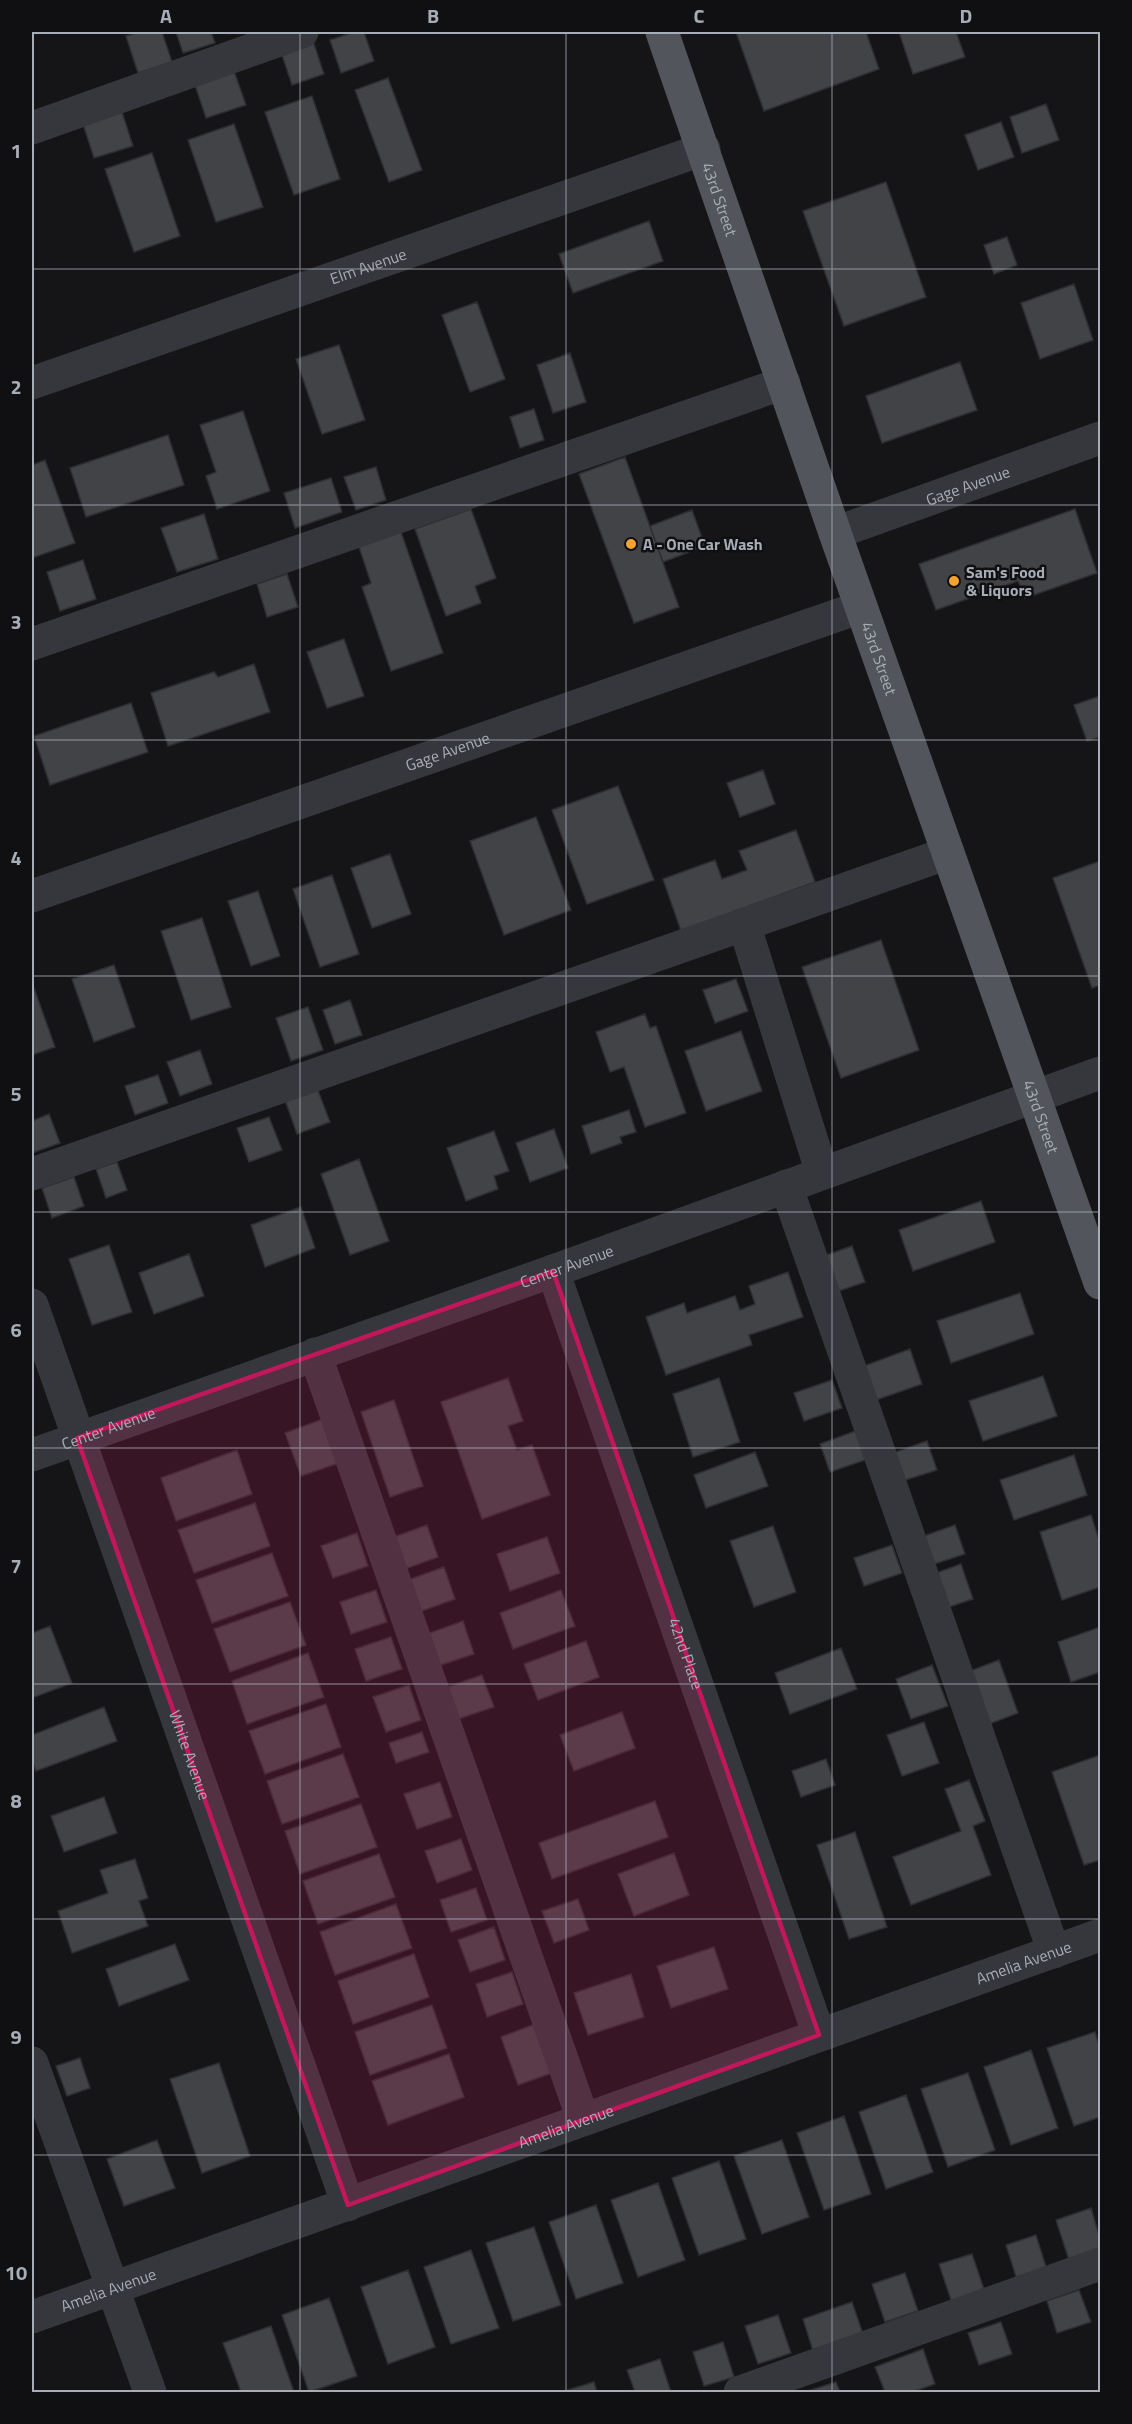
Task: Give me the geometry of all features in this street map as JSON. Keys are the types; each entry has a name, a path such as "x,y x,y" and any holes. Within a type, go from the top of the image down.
{"main road":[{"name":"43rd Street","path":"662,32 861,607 1101,1282"}],"street":[{"path":"32,128 302,32"},
{"name":"Elm Avenue","path":"32,383 704,149"},
{"path":"32,644 784,382"},
{"name":"Gage Avenue","path":"835,532 1101,438"},
{"name":"Gage Avenue","path":"32,896 861,607"},
{"path":"32,1174 948,853"},
{"path":"744,924 822,1173"},
{"name":"Center Avenue","path":"32,1455 553,1271 1101,1073"},
{"path":"786,1186 1054,1952"},
{"name":"42nd Place","path":"553,1271 819,2035"},
{"name":"White Avenue","path":"32,1305 348,2205"},
{"path":"315,1354 583,2119"},
{"name":"Amelia Avenue","path":"32,2317 1101,1935"},
{"path":"32,2063 150,2392"},
{"path":"740,2392 1101,2264"}],"highlighted area":[{"path":"553,1271 819,2035 348,2205 77,1438"}],"building":[{"path":"140,32 162,32 172,62 138,73 126,36"},
{"path":"176,32 211,32 215,43 183,53"},
{"path":"354,32 364,32 374,61 341,73 330,40"},
{"path":"736,32 866,32 879,69 764,111"},
{"path":"899,32 956,32 965,57 913,74"},
{"path":"313,41 324,74 292,85 281,52"},
{"path":"234,71 246,105 206,118 195,85"},
{"path":"388,78 422,170 389,182 355,90"},
{"path":"312,96 340,179 294,195 265,112"},
{"path":"1046,104 1059,140 1022,153 1010,117"},
{"path":"122,112 133,146 94,158 83,124"},
{"path":"1001,122 1014,157 978,170 965,135"},
{"path":"234,124 263,207 216,222 188,140"},
{"path":"152,153 180,236 134,252 105,169"},
{"path":"886,182 926,297 844,326 803,211"},
{"path":"649,221 663,261 573,293 559,254"},
{"path":"1007,237 1017,265 994,274 984,245"},
{"path":"1074,284 1093,340 1040,359 1021,303"},
{"path":"477,302 505,379 470,392 442,315"},
{"path":"339,345 365,420 322,434 296,359"},
{"path":"570,353 586,402 553,413 537,365"},
{"path":"960,362 977,410 882,443 866,396"},
{"path":"534,409 544,440 520,448 510,417"},
{"path":"243,411 270,491 217,509 206,476 216,472 200,425"},
{"path":"168,435 184,485 86,517 70,468"},
{"name":"A - One Car Wash","path":"625,457 679,607 634,623 579,474"},
{"path":"45,460 75,543 32,558 32,465"},
{"path":"376,467 386,500 356,510 344,477"},
{"path":"331,478 342,512 295,528 284,493"},
{"path":"471,509 496,578 475,586 481,603 446,616 415,529"},
{"path":"1075,509 1097,573 1025,598 1018,581 936,610 919,564"},
{"path":"692,510 705,546 663,562 650,526"},
{"path":"204,514 218,559 177,572 161,528"},
{"path":"400,529 443,653 391,671 362,587 371,583 358,544"},
{"path":"83,560 96,599 60,611 47,572"},
{"path":"287,574 298,607 267,617 257,584"},
{"path":"344,639 364,696 327,708 307,652"},
{"path":"254,664 270,712 168,746 151,693 214,672 218,677"},
{"path":"1100,696 1100,737 1087,741 1074,705"},
{"path":"131,703 148,752 50,785 34,736"},
{"path":"763,770 775,804 740,817 727,783"},
{"path":"618,786 654,880 587,904 552,810"},
{"path":"536,817 571,910 504,935 470,841"},
{"path":"796,830 815,882 681,931 663,879 715,860 722,879 747,870 739,851"},
{"path":"390,854 411,914 372,928 351,868"},
{"path":"1100,861 1100,985 1092,988 1053,878"},
{"path":"332,875 359,954 320,967 293,889"},
{"path":"258,891 280,956 251,966 228,901"},
{"path":"202,918 231,1007 191,1020 161,931"},
{"path":"881,940 919,1050 841,1078 802,967"},
{"path":"114,965 135,1027 94,1042 72,979"},
{"path":"736,979 748,1011 715,1023 703,990"},
{"path":"34,988 55,1047 32,1055 32,989"},
{"path":"350,1000 362,1035 335,1044 323,1010"},
{"path":"308,1007 323,1050 291,1061 276,1018"},
{"path":"645,1014 650,1028 656,1026 686,1113 645,1127 624,1067 610,1072 596,1032"},
{"path":"741,1031 762,1091 706,1111 685,1051"},
{"path":"200,1050 212,1084 180,1096 167,1062"},
{"path":"158,1075 168,1103 135,1115 125,1086"},
{"path":"317,1088 330,1122 297,1134 285,1100"},
{"path":"629,1110 636,1132 620,1137 622,1143 591,1154 582,1126"},
{"path":"49,1114 60,1143 32,1153 32,1121"},
{"path":"269,1117 282,1150 249,1162 237,1128"},
{"path":"554,1129 568,1168 530,1182 516,1143"},
{"path":"494,1131 509,1171 494,1176 498,1189 466,1201 447,1148"},
{"path":"359,1159 389,1241 350,1255 321,1174"},
{"path":"117,1162 127,1190 106,1198 96,1169"},
{"path":"74,1177 84,1206 52,1218 42,1188"},
{"path":"981,1201 995,1242 913,1271 899,1230"},
{"path":"301,1207 315,1248 265,1267 251,1225"},
{"path":"109,1245 132,1312 92,1325 69,1259"},
{"path":"852,1246 865,1282 833,1293 821,1257"},
{"path":"189,1254 204,1296 154,1314 139,1273"},
{"path":"788,1272 803,1317 749,1335 752,1345 666,1375 646,1317 684,1303 687,1313 735,1296 740,1310 755,1304 749,1286"},
{"path":"1020,1293 1034,1334 951,1363 937,1321"},
{"path":"910,1349 922,1384 876,1400 864,1366"},
{"path":"1043,1376 1057,1416 983,1441 969,1401"},
{"path":"508,1378 523,1421 508,1426 517,1450 532,1445 550,1495 482,1519 441,1402"},
{"path":"719,1378 740,1442 693,1457 673,1394"},
{"path":"832,1380 842,1408 804,1421 794,1393"},
{"path":"394,1400 423,1486 390,1497 361,1412"},
{"path":"323,1419 339,1463 301,1476 285,1433"},
{"path":"858,1430 868,1459 830,1472 820,1444"},
{"path":"927,1441 937,1470 899,1482 890,1454"},
{"path":"237,1450 252,1494 176,1521 161,1478"},
{"path":"755,1452 768,1486 706,1508 694,1475"},
{"path":"1074,1455 1087,1495 1014,1520 1000,1480"},
{"path":"255,1503 270,1546 194,1573 178,1530"},
{"path":"1091,1515 1100,1543 1100,1587 1062,1600 1040,1532"},
{"path":"427,1525 438,1557 402,1570 391,1538"},
{"path":"955,1525 965,1554 928,1566 918,1538"},
{"path":"773,1526 796,1592 754,1607 730,1541"},
{"path":"357,1533 368,1566 333,1578 321,1546"},
{"path":"547,1537 560,1573 510,1591 497,1554"},
{"path":"892,1545 902,1573 864,1586 854,1558"},
{"path":"272,1553 288,1596 212,1623 196,1580"},
{"path":"961,1564 973,1599 943,1609 931,1575"},
{"path":"444,1567 455,1599 419,1612 408,1580"},
{"path":"376,1590 387,1622 351,1634 340,1602"},
{"path":"561,1590 575,1626 513,1649 500,1613"},
{"path":"290,1602 306,1645 230,1672 214,1629"},
{"path":"463,1621 474,1654 438,1666 427,1634"},
{"path":"50,1626 72,1683 32,1698 32,1633"},
{"path":"1100,1627 1100,1672 1071,1682 1058,1642"},
{"path":"391,1637 402,1669 366,1681 355,1649"},
{"path":"586,1641 599,1677 538,1700 524,1664"},
{"path":"841,1648 857,1689 790,1714 775,1673"},
{"path":"308,1653 324,1697 247,1724 232,1681"},
{"path":"999,1660 1018,1713 984,1726 965,1673"},
{"path":"932,1665 948,1706 911,1719 896,1679"},
{"path":"482,1675 494,1707 458,1719 447,1687"},
{"path":"409,1685 421,1720 386,1732 373,1697"},
{"path":"326,1704 341,1747 265,1774 249,1731"},
{"path":"104,1707 117,1741 36,1771 32,1760 32,1735"},
{"path":"622,1712 635,1748 574,1771 560,1735"},
{"path":"924,1722 939,1763 902,1776 887,1735"},
{"path":"422,1732 429,1752 396,1763 389,1743"},
{"path":"343,1754 359,1797 282,1824 267,1781"},
{"path":"1100,1755 1100,1860 1084,1865 1052,1772"},
{"path":"826,1759 835,1785 801,1797 792,1771"},
{"path":"969,1780 985,1821 973,1826 991,1875 911,1905 893,1857 961,1831 945,1789"},
{"path":"440,1782 452,1817 417,1829 404,1794"},
{"path":"104,1797 117,1833 64,1852 51,1816"},
{"path":"655,1801 668,1837 552,1879 539,1843"},
{"path":"361,1804 377,1847 300,1874 285,1831"},
{"path":"855,1832 887,1927 849,1939 817,1845"},
{"path":"461,1839 472,1870 437,1883 425,1851"},
{"path":"674,1853 689,1895 634,1916 618,1874"},
{"path":"379,1854 395,1897 318,1924 303,1881"},
{"path":"135,1859 148,1898 139,1901 148,1926 72,1953 58,1911 108,1893 100,1870"},
{"path":"476,1888 487,1920 451,1932 440,1900"},
{"path":"578,1899 589,1930 554,1943 542,1911"},
{"path":"396,1904 412,1948 335,1975 320,1932"},
{"path":"494,1927 505,1960 470,1972 458,1940"},
{"path":"175,1944 189,1980 119,2006 106,1969"},
{"path":"714,1947 728,1989 671,2008 657,1966"},
{"path":"414,1954 429,1997 353,2024 338,1981"},
{"path":"512,1972 523,2004 487,2017 476,1984"},
{"path":"631,1974 644,2017 588,2035 574,1993"},
{"path":"432,2005 447,2048 370,2075 355,2032"},
{"path":"535,2024 552,2073 518,2085 501,2037"},
{"path":"1095,2032 1100,2048 1100,2117 1074,2126 1047,2048"},
{"path":"1031,2050 1058,2128 1011,2145 984,2067"},
{"path":"449,2054 464,2097 388,2125 372,2081"},
{"path":"80,2058 90,2088 67,2096 56,2066"},
{"path":"219,2063 250,2156 202,2173 170,2079"},
{"path":"968,2073 995,2150 948,2167 921,2089"},
{"path":"906,2095 933,2172 886,2189 859,2112"},
{"path":"844,2116 871,2194 824,2210 797,2133"},
{"path":"157,2140 175,2188 124,2206 107,2159"},
{"path":"782,2140 809,2217 762,2234 734,2156"},
{"path":"719,2161 746,2239 699,2255 672,2178"},
{"path":"658,2183 685,2260 638,2277 611,2200"},
{"path":"596,2205 623,2283 576,2299 549,2222"},
{"path":"1091,2208 1100,2239 1100,2249 1069,2260 1056,2220"},
{"path":"534,2227 561,2305 513,2321 486,2243"},
{"path":"1036,2235 1047,2270 1017,2280 1006,2245"},
{"path":"471,2250 499,2328 451,2344 424,2267"},
{"path":"972,2254 985,2292 952,2303 939,2264"},
{"path":"408,2270 435,2347 388,2364 361,2287"},
{"path":"905,2273 918,2311 885,2322 872,2284"},
{"path":"1079,2290 1091,2322 1057,2333 1047,2301"},
{"path":"329,2298 357,2376 309,2392 282,2315"},
{"path":"852,2302 863,2334 813,2351 803,2319"},
{"path":"778,2315 791,2353 758,2364 745,2326"},
{"path":"1001,2322 1012,2354 979,2365 968,2333"},
{"path":"271,2326 294,2392 241,2392 223,2343"},
{"path":"723,2342 734,2377 704,2386 693,2352"},
{"path":"923,2349 935,2384 912,2392 885,2392 875,2367"},
{"path":"660,2359 671,2392 635,2392 627,2370"},
{"path":"594,2382 597,2392 561,2392"},
{"path":"836,2382 840,2392 805,2392"}],"place":[{"name":"A - One Car Wash","path":"631,544"},
{"name":"Sam's Food & Liquors","path":"954,581"}]}
